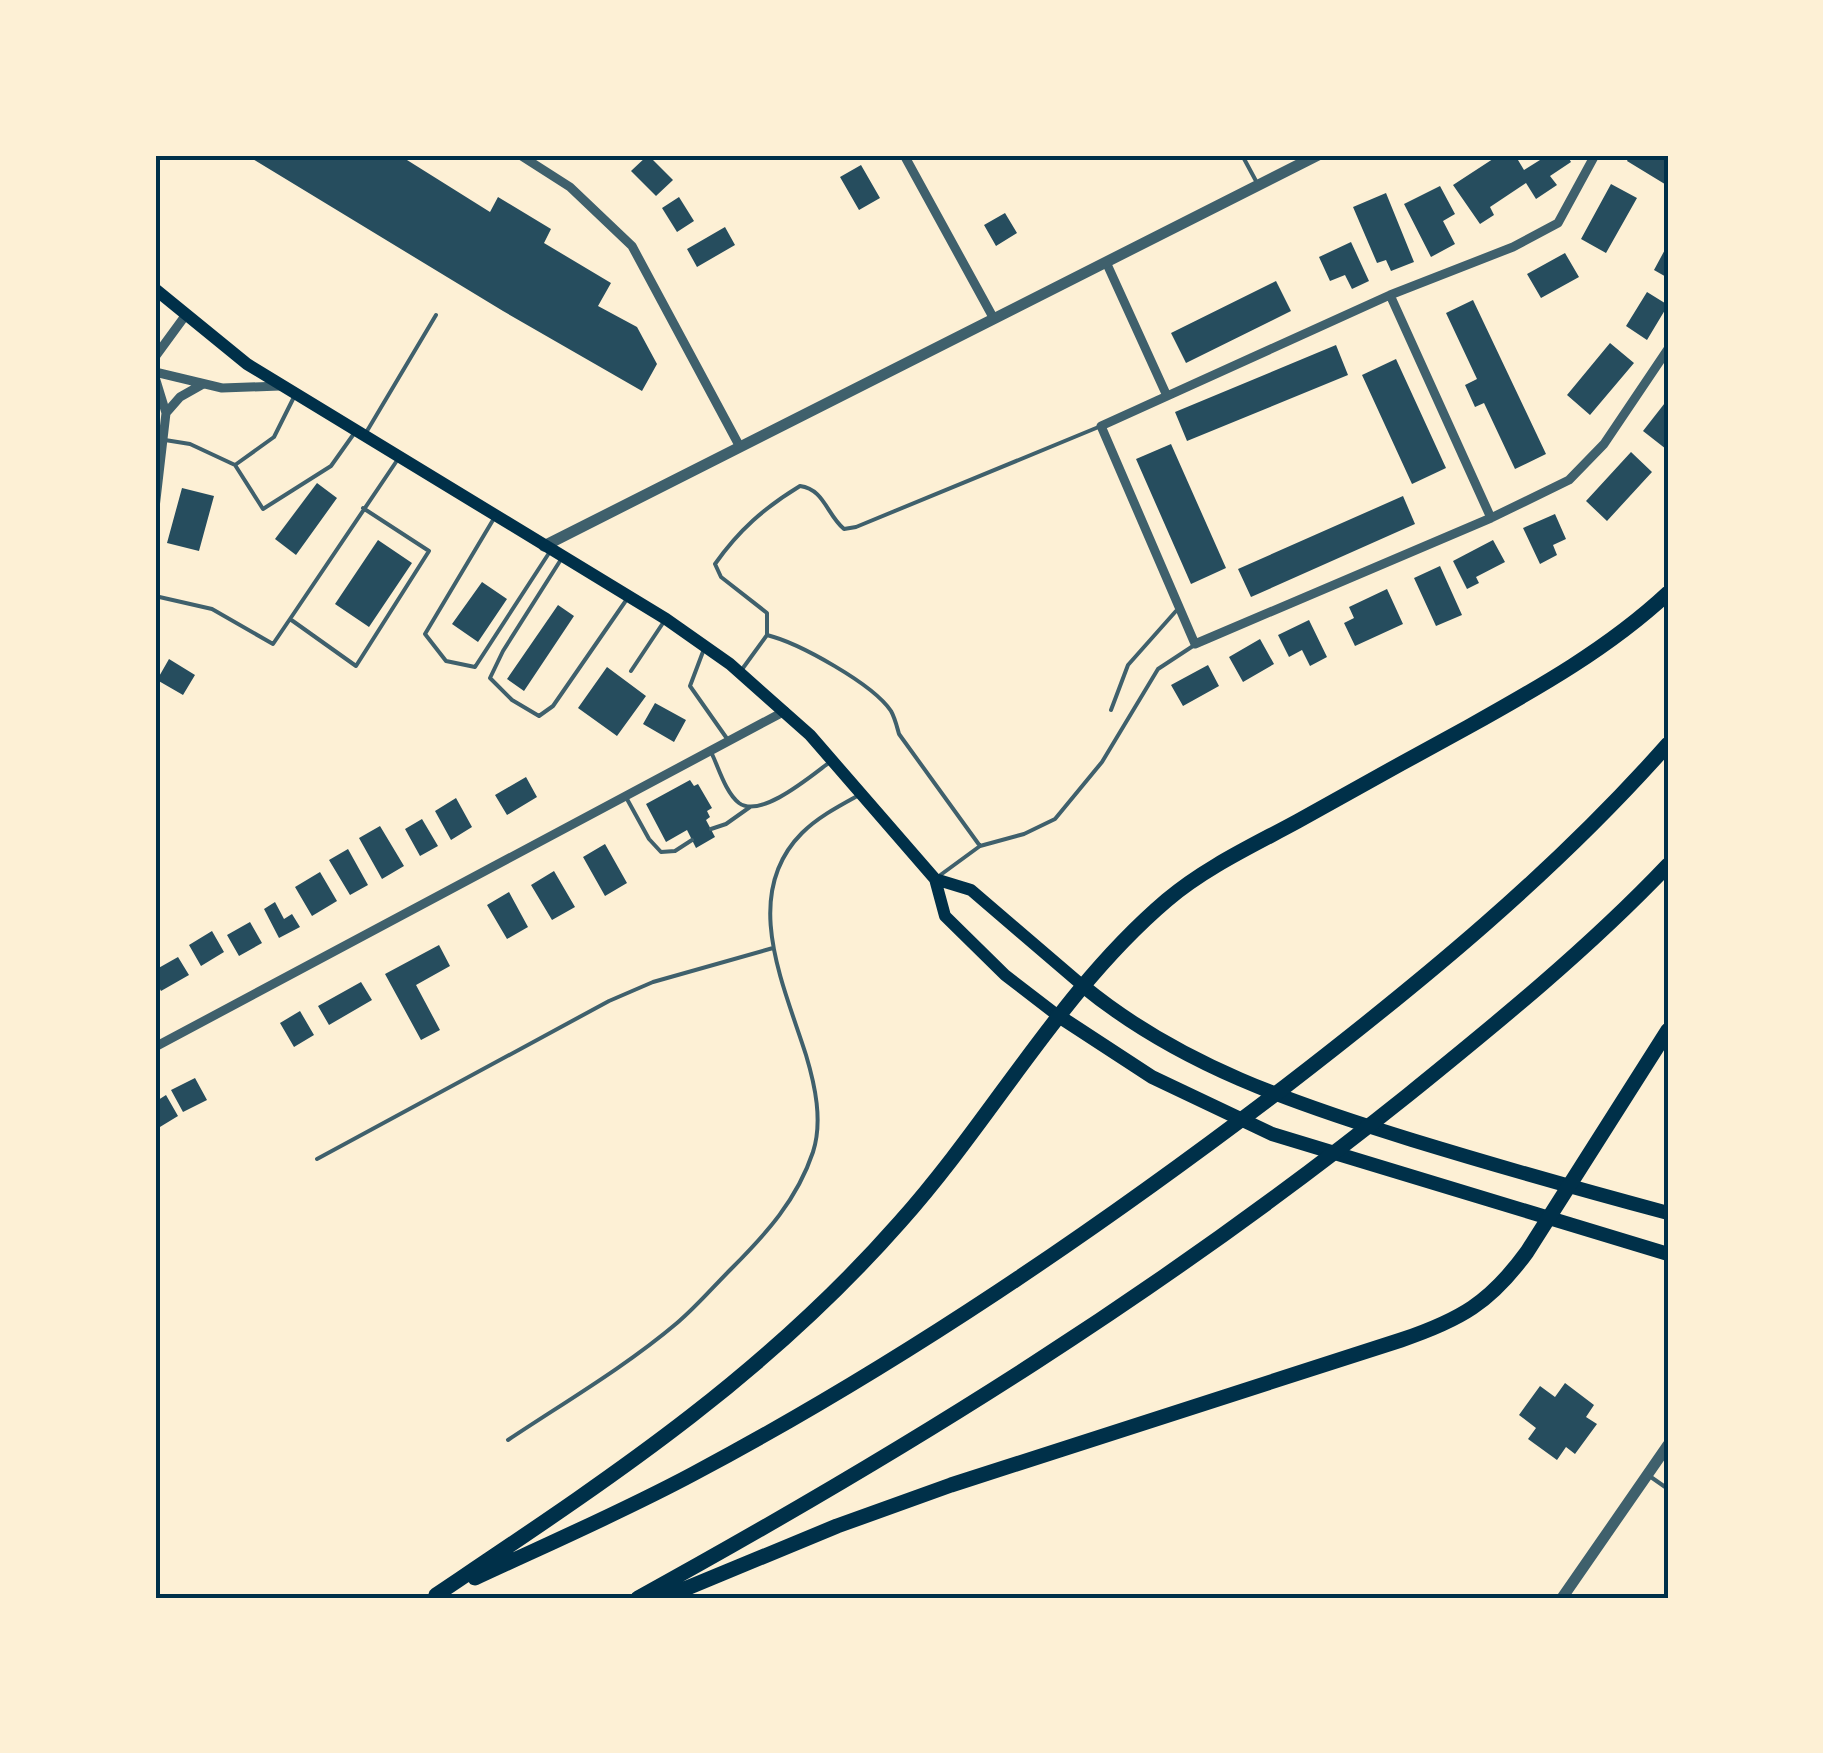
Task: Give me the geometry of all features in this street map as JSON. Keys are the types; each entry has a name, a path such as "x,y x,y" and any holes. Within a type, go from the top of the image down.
{"highway":[{"path":"433,1597 678,1429 800,1326 931,1187 989,1114 1057,1015 1148,917 1198,878 1541,686 1623,630 1668,592"},
{"path":"433,1597 609,1517 692,1474 872,1371 1077,1239 1304,1072 1450,954 1602,816 1668,744"},
{"path":"638,1598 898,1451 1060,1350 1171,1274 1444,1066 1668,866"},
{"path":"663,1598 951,1484 1402,1340 1471,1311 1501,1286 1572,1187 1668,1030"}],"main road":[{"path":"155,289 247,364 666,620 740,672 834,760 935,879 945,916 1004,975 1122,1059 1184,1094 1272,1134 1668,1254"},
{"path":"935,879 971,890 1083,986 1141,1028 1217,1070 1288,1101 1668,1213"}],"street":[{"path":"520,155 570,186 632,246 740,447"},
{"path":"904,155 994,319"},
{"path":"553,551 740,447 1318,155"},
{"path":"1595,155 1558,224 1513,248 1390,296 1100,426 1195,644 1491,518 1568,480 1604,444 1668,349"},
{"path":"1106,262 1166,396"},
{"path":"1390,296 1491,518"},
{"path":"155,357 186,316"},
{"path":"166,413 155,374 222,388 282,386"},
{"path":"155,508 166,413 180,397 203,384"},
{"path":"155,1047 785,711"},
{"path":"1562,1598 1668,1445"}],"lane":[{"path":"1242,155 1258,186"},
{"path":"161,433 236,465 263,509 331,466 360,433 436,315"},
{"path":"236,465 274,437 296,394"},
{"path":"740,672 767,635 767,614 721,577 715,564 734,536 765,507 806,486 815,489 844,529 1100,426"},
{"path":"155,596 212,609 273,644 399,458"},
{"path":"290,619 356,666 429,551 363,508"},
{"path":"496,516 425,634 446,661 475,666 553,551"},
{"path":"553,551 490,678 512,700 539,716 554,706 628,598"},
{"path":"1111,710 1128,664 1179,607"},
{"path":"632,671 666,620"},
{"path":"767,635 790,641 876,695 892,713 899,734 980,846"},
{"path":"935,879 980,846 1024,834 1055,819 1102,762 1158,669 1195,644"},
{"path":"705,645 690,686 728,741"},
{"path":"711,750 737,802 750,807"},
{"path":"711,829 750,807 770,802 834,760"},
{"path":"508,1440 678,1322 773,1226 803,1180 815,1146 818,1114 813,1079 773,948 769,918 772,886 784,855 803,832 862,793"},
{"path":"625,795 649,839 661,852 676,851 692,840"},
{"path":"316,1159 609,1001 653,982 773,948"},
{"path":"1648,1475 1668,1489"}],"building":[{"path":"246,155 399,155 490,212 498,197 551,229 544,243 611,283 598,306 637,327 657,364 642,391"},
{"path":"648,155 673,180 656,196 631,171"},
{"path":"1499,155 1515,155 1524,170 1540,160 1537,155 1567,155 1571,162 1550,176 1557,185 1536,199 1526,183 1490,207 1494,215 1480,224 1453,185"},
{"path":"1630,155 1668,155 1668,186 1627,161"},
{"path":"861,165 880,198 859,210 840,177"},
{"path":"1611,184 1637,198 1606,253 1581,239"},
{"path":"1440,186 1455,214 1443,221 1455,244 1431,257 1404,204"},
{"path":"1386,193 1414,262 1391,271 1386,260 1377,263 1353,207"},
{"path":"679,197 694,221 677,232 662,208"},
{"path":"1005,213 1017,233 996,246 984,225"},
{"path":"725,227 735,245 697,267 687,249"},
{"path":"1351,242 1369,281 1352,289 1345,275 1330,281 1319,257"},
{"path":"1668,244 1668,278 1654,270"},
{"path":"1565,253 1579,277 1541,298 1527,274"},
{"path":"1276,281 1291,311 1186,363 1171,333"},
{"path":"1647,292 1668,305 1647,340 1626,326"},
{"path":"1473,300 1546,454 1515,469 1484,403 1475,407 1465,385 1477,379 1446,313"},
{"path":"1610,343 1634,363 1590,415 1567,395"},
{"path":"1336,345 1348,375 1187,441 1175,412"},
{"path":"1396,359 1446,468 1412,484 1362,375"},
{"path":"1668,399 1668,446 1666,449 1643,431"},
{"path":"1171,444 1226,568 1191,584 1136,459"},
{"path":"1631,452 1652,472 1607,521 1586,501"},
{"path":"317,483 337,498 296,555 275,539"},
{"path":"182,488 214,496 199,551 167,543"},
{"path":"1403,496 1415,524 1251,597 1238,569"},
{"path":"1555,514 1566,539 1553,545 1557,555 1540,564 1523,528"},
{"path":"378,540 412,563 369,627 335,604"},
{"path":"1493,540 1505,562 1476,577 1479,583 1467,589 1453,561"},
{"path":"1440,566 1462,615 1436,626 1414,578"},
{"path":"482,582 507,599 478,642 452,624"},
{"path":"1387,589 1403,624 1355,646 1344,623 1354,618 1349,607"},
{"path":"558,605 574,616 524,691 507,679"},
{"path":"1309,620 1327,657 1310,666 1302,650 1289,657 1278,635"},
{"path":"1260,639 1274,664 1243,682 1229,657"},
{"path":"169,659 195,675 183,695 157,680"},
{"path":"1208,665 1219,686 1183,706 1171,685"},
{"path":"607,667 646,696 617,736 578,708"},
{"path":"655,703 686,720 674,742 643,724"},
{"path":"526,777 537,797 507,815 495,795"},
{"path":"690,780 694,786 698,784 712,808 707,811 710,817 706,820 715,837 696,848 687,830 666,842 646,804"},
{"path":"456,798 472,827 451,840 435,811"},
{"path":"422,819 438,846 420,856 405,829"},
{"path":"380,826 404,866 382,879 359,838"},
{"path":"605,844 627,883 605,896 583,857"},
{"path":"348,849 368,885 350,895 329,860"},
{"path":"554,871 575,907 552,920 531,885"},
{"path":"320,872 337,901 312,916 295,887"},
{"path":"509,892 528,927 507,939 487,905"},
{"path":"275,902 284,919 292,914 300,927 279,938 264,909"},
{"path":"250,922 262,943 239,956 227,935"},
{"path":"212,931 224,952 201,966 189,945"},
{"path":"439,945 450,966 416,985 440,1030 421,1040 385,974"},
{"path":"178,957 189,975 161,991 155,970"},
{"path":"361,982 372,1000 329,1025 318,1006"},
{"path":"300,1011 314,1035 294,1047 280,1023"},
{"path":"195,1078 207,1100 183,1112 171,1090"},
{"path":"166,1095 178,1116 155,1130 155,1102"},
{"path":"1565,1383 1594,1405 1586,1417 1597,1424 1575,1454 1566,1447 1557,1460 1528,1439 1536,1428 1519,1415 1540,1386 1555,1397"}]}
